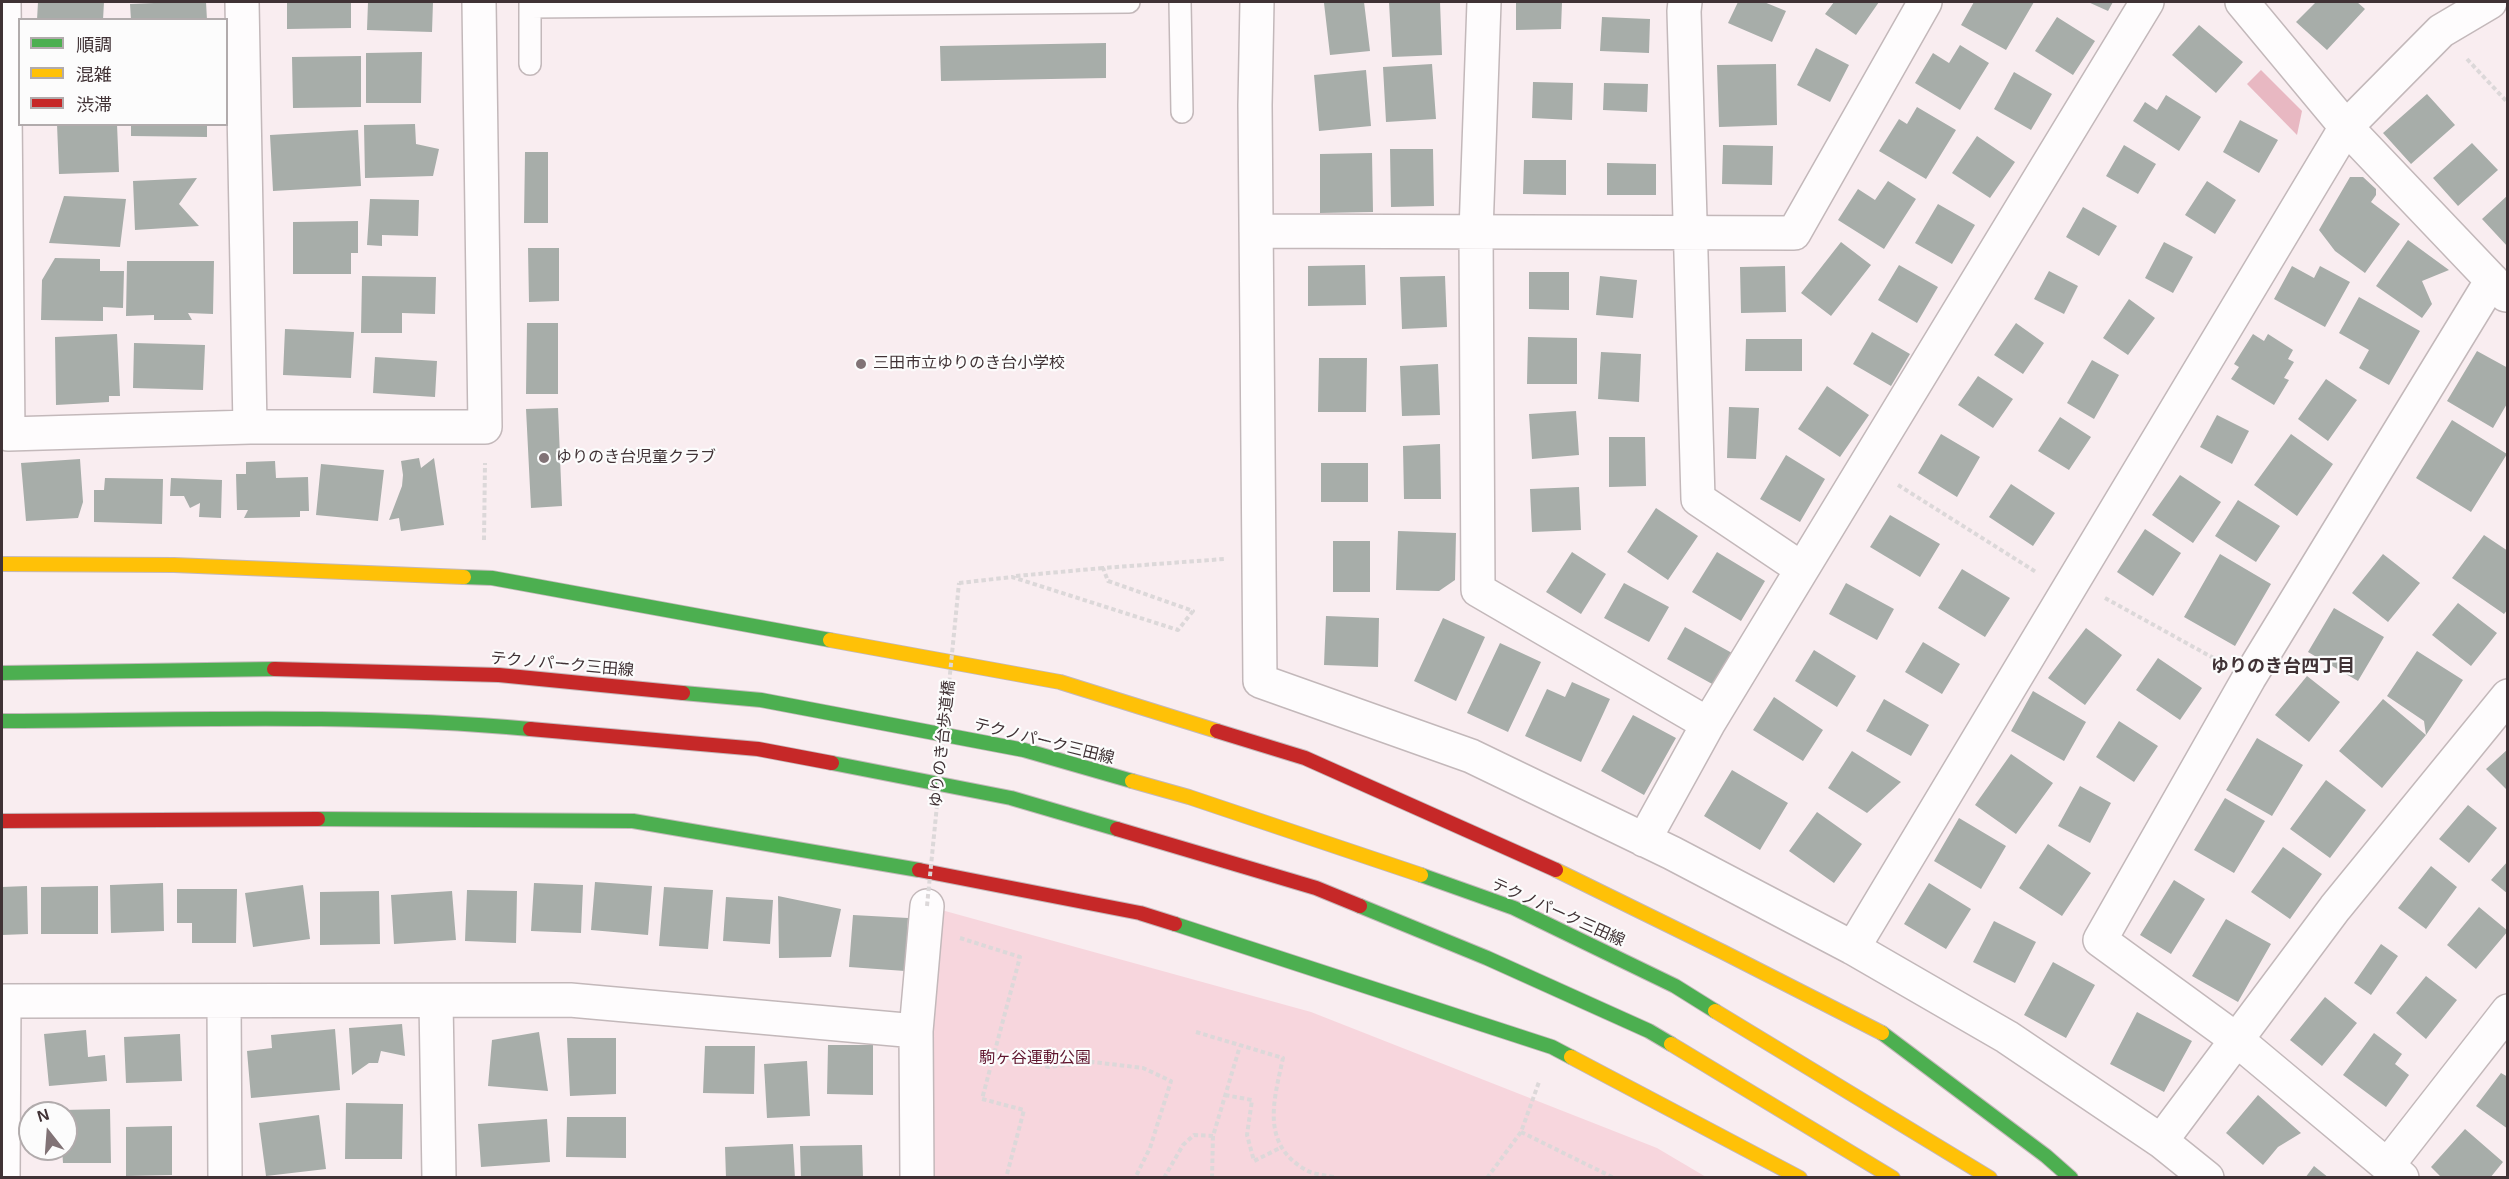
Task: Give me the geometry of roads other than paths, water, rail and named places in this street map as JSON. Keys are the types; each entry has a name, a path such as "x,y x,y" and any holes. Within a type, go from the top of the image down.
{"main road":[{"path":"2,564 174,565 492,578 1060,682 1305,759 1526,856 1723,952 1883,1034 2046,1156 2071,1178"},
{"name":"テクノパーク三田線","path":"2,673 289,669 499,675 761,700 1024,750 1189,797 1514,908 1675,986 1990,1178"},
{"path":"2,721 287,719 491,725 758,749 1011,798 1316,888 1487,958 1649,1031 1893,1178"},
{"path":"2,821 401,818 633,821 867,860 1140,913 1552,1047 1800,1178"},
{"path":"2046,1156 2084,1178"}],"street":[{"path":"4,2 8,434 250,427 486,427 479,2"},
{"path":"242,2 250,427"},
{"path":"1257,2 1256,231 1260,681 1471,756 1644,840 1853,948 2007,1037 2161,1141 2207,1178"},
{"path":"1484,2 1476,232 1478,590 1708,724"},
{"path":"1686,2 1684,22 1692,233 1698,499 1802,569"},
{"path":"1256,231 1794,233 1925,2"},
{"path":"1644,840 1708,724 2147,2"},
{"path":"2241,2 2346,127 2500,288 2249,678 2100,940 2237,1040 2395,1172 2508,1011"},
{"path":"1853,948 2346,127 2441,31 2490,2"},
{"path":"2161,1141 2335,908 2508,696"},
{"path":"917,1178 916,1031 926,917"},
{"path":"3,1178 4,1002 570,1000 916,1031"},
{"path":"224,1001 225,1178"},
{"path":"436,1001 439,1178"}],"lane":[{"path":"530,64 530,4 1129,2"},
{"path":"1180,2 1182,112"}],"place":[{"name":"三田市立ゆりのき台小学校","path":"861,364"},
{"name":"ゆりのき台児童クラブ","path":"544,458"}],"district":[{"name":"ゆりのき台四丁目","path":"2283,667"}],"park label":[{"name":"駒ヶ谷運動公園","path":"1035,1059"}]}
